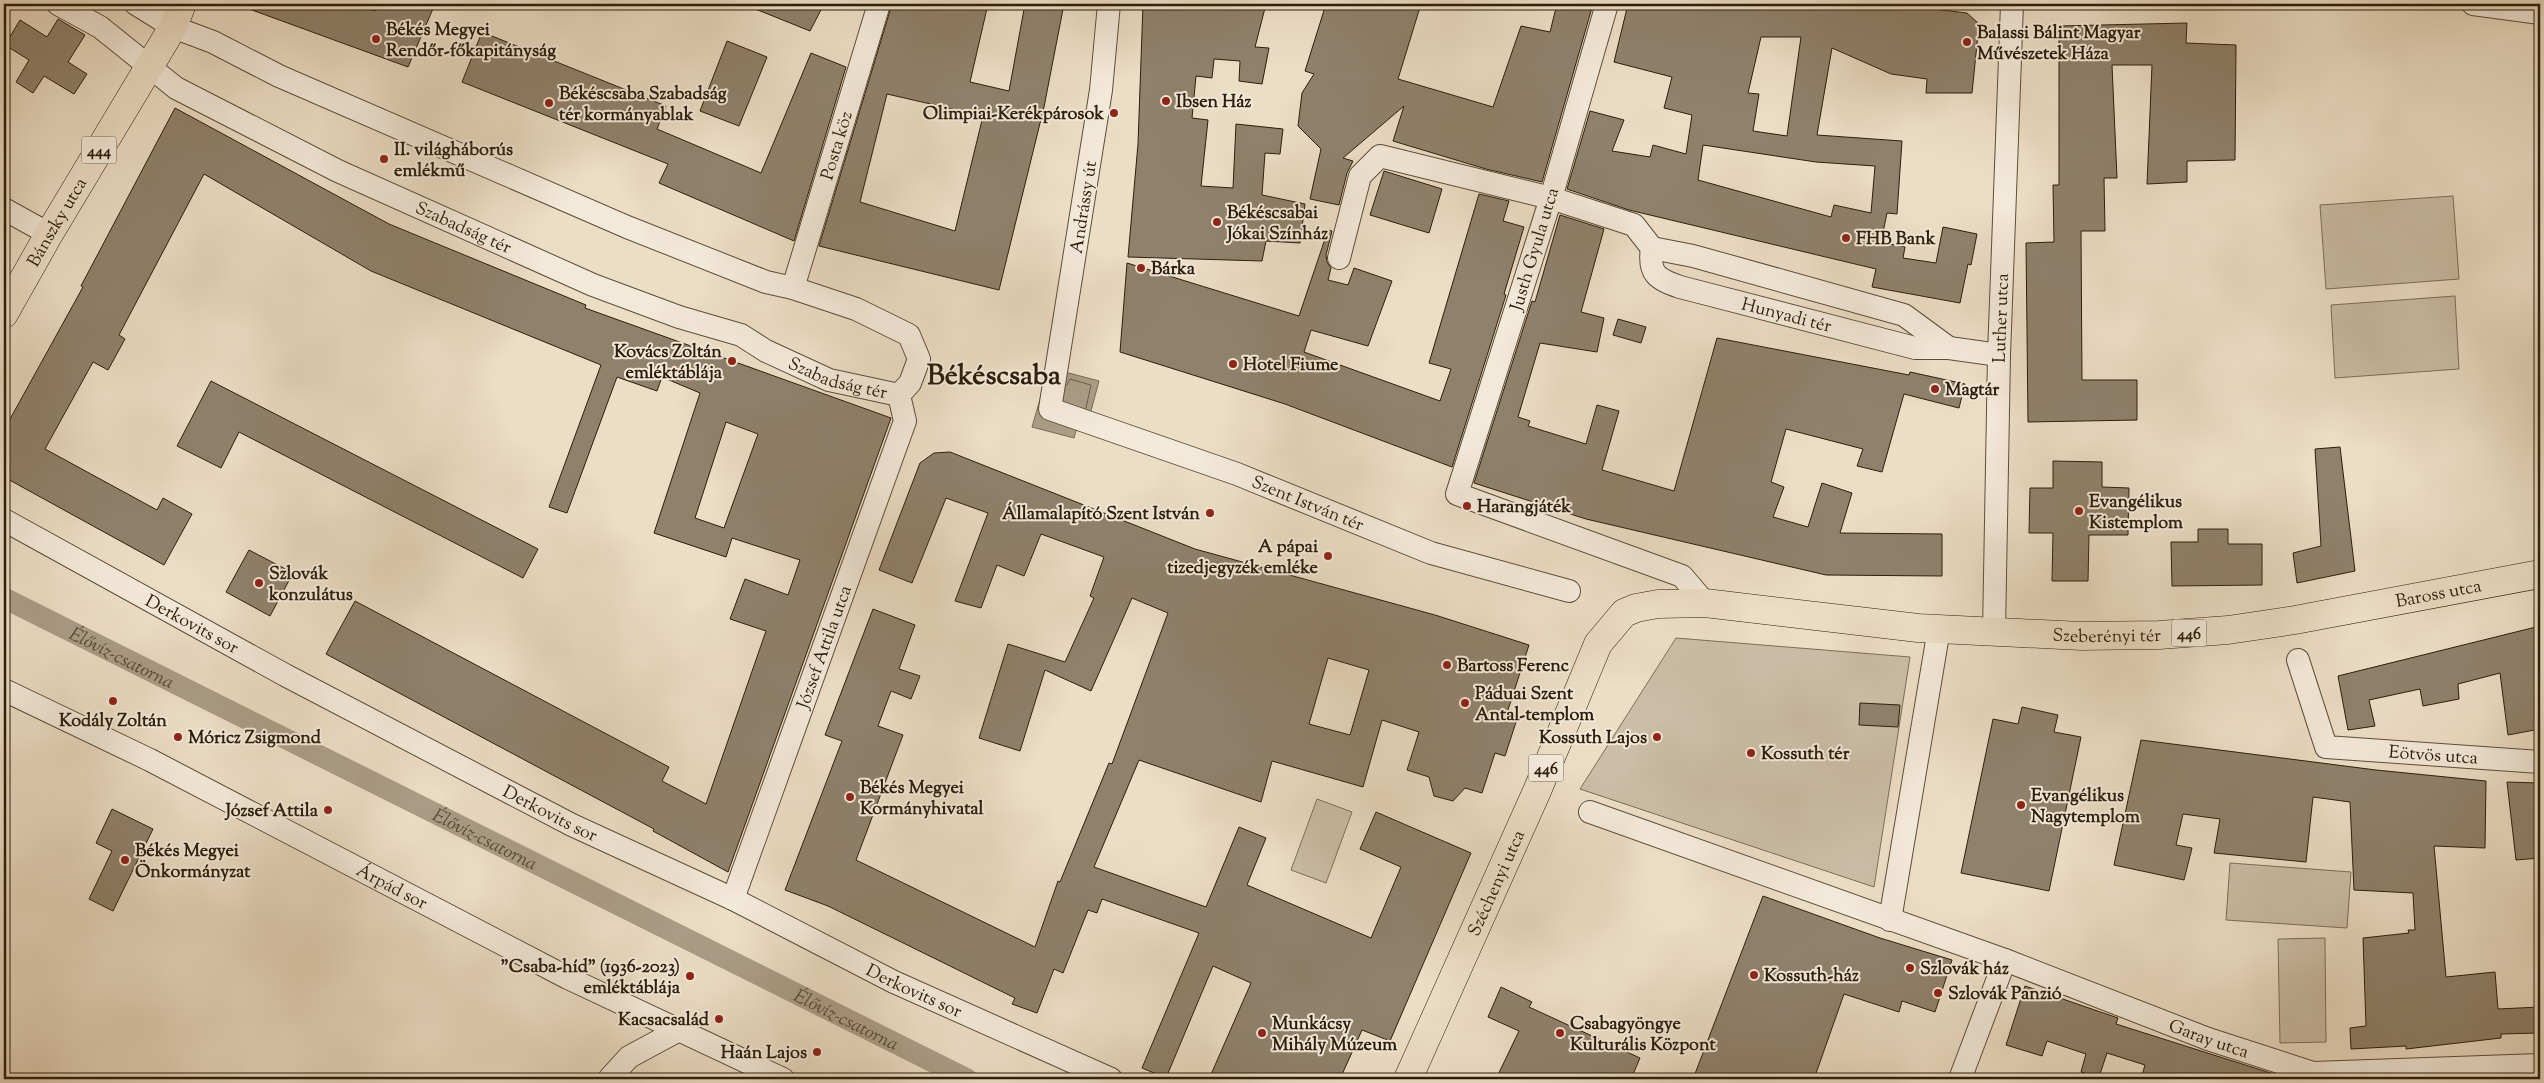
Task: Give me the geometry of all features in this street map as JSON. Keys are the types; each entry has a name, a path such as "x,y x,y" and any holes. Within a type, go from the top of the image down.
{"main road":[{"name":"Bánszky utca","path":"4,314 177,15"},
{"name":"Baross utca","path":"2337,612 2540,574"},
{"name":"446","path":"1705,603 1939,630 1994,632"},
{"name":"Széchenyi utca","path":"1408,1079 1537,791 1598,644 1624,613 1636,608 1658,604 1705,603"},
{"name":"Szeberényi tér","path":"1994,632 2081,636 2159,635 2228,630 2337,612"}],"street":[{"name":"Szabadság tér","path":"58,4 100,27 176,88 338,171 592,285 679,317 741,335 766,352 829,380 899,395 910,384 919,359 909,335 856,309 794,288 766,282 627,227 279,76 213,42 177,15 136,4"},
{"name":"Posta köz","path":"794,288 878,4"},
{"name":"Andrássy út","path":"1050,409 1070,296 1101,90 1109,4"},
{"name":"Justh Gyula utca","path":"1607,4 1551,198 1457,494 1682,576 1705,603"},
{"name":"Luther utca","path":"1994,632 1999,355 2012,4"},
{"path":"2474,4 2540,13"},
{"path":"1339,258 1360,176 1380,156 1551,198 1634,225 1652,248"},
{"path":"4,210 49,234"},
{"name":"Hunyadi tér","path":"1949,348 1904,315 1693,256 1652,248 1650,264 1660,280 1680,287 1915,348 1949,348 1999,355"},
{"name":"József Attila utca","path":"733,899 905,420 899,395"},
{"name":"Szent István tér","path":"1050,409 1237,474 1431,553 1569,590"},
{"name":"Derkovits sor","path":"4,520 294,679 572,825 733,899 894,982 1111,1079"},
{"path":"1890,920 1939,630"},
{"name":"Eötvös utca","path":"2298,660 2326,747 2540,762"},
{"name":"Árpád sor","path":"4,690 150,760 568,978 783,1079"},
{"path":"1590,812 2005,960 1960,1079"},
{"name":"Garay utca","path":"2005,960 2208,1039 2313,1073 2540,1065"},
{"path":"610,1079 629,1057 679,1030"}],"shaded area":[{"path":"2453,196 2459,279 2326,289 2320,205"},
{"path":"2455,296 2459,369 2335,378 2331,305"},
{"name":"Kossuth tér","path":"1676,638 1910,657 1874,887 1580,789"},
{"path":"1317,799 1352,812 1326,883 1291,870"},
{"path":"2230,863 2351,872 2347,928 2226,920"},
{"path":"2325,938 2326,1042 2280,1043 2278,939"}],"water":[{"path":"1065,372 1099,381 1088,422 1079,420 1074,438 1032,427 1041,396"}],"building":[{"name":"Békés Megyei Rendőr-főkapitányság","path":"241,4 358,4 375,11 378,4 435,4 408,67 241,6"},
{"path":"743,4 824,4 810,31"},
{"path":"892,4 988,4 970,82 1009,91 1025,4 1064,4 1044,107 999,290 819,246","holes":["887,94 983,116 955,231 860,202"]},
{"path":"1143,4 1266,4 1255,47 1269,48 1262,84 1239,81 1240,61 1214,59 1212,78 1196,76 1192,118 1208,120 1201,186 1233,188 1236,124 1283,129 1280,154 1265,153 1262,195 1305,204 1300,243 1266,241 1262,261 1128,257 1138,144"},
{"path":"1326,4 1421,4 1398,79 1493,107 1521,26 1550,32 1557,4 1593,4 1542,182 1486,169 1393,141 1404,106 1343,158 1353,161 1347,173 1339,205 1310,199 1321,149 1298,126 1302,93 1314,74 1305,71"},
{"path":"1628,4 1892,4 1967,13 1979,24 1972,93 1926,93 1927,79 1891,74 1832,48 1817,135 1902,141 1897,214 1887,213 1881,242 1905,247 1903,258 1936,263 1943,227 1977,234 1971,265 1968,264 1960,303 1872,287 1876,269 1629,210 1567,189 1590,111 1624,120 1612,151 1650,157 1653,145 1686,154 1692,115 1664,108 1672,77 1614,62","holes":["1761,37 1801,37 1787,136 1753,131 1759,94 1748,93","1703,145 1816,162 1875,166 1871,213 1834,205 1831,217 1698,180"]},
{"path":"58,19 85,35 68,62 87,74 74,94 44,76 33,93 16,82 29,60 5,45 20,20 47,37"},
{"path":"2187,23 2186,43 2236,45 2235,160 2187,161 2187,182 2147,184 2152,65 2112,65 2117,178 2104,178 2105,231 2081,231 2082,380 2137,380 2137,420 2028,422 2026,243 2054,242 2053,185 2059,185 2059,26"},
{"path":"482,32 666,106 657,129 761,173 811,53 846,67 794,241 659,183 668,164 462,82"},
{"path":"727,41 767,57 739,126 700,111"},
{"path":"175,108 389,224 586,305 585,308 891,418 728,872 653,831 654,829 326,654 355,601 669,767 662,781 706,804 766,631 730,619 745,579 788,595 800,560 732,538 726,557 654,533 700,393 662,377 657,391 617,377 567,513 549,507 601,365 371,271 204,174 119,335 125,339 108,370 93,362 45,449 157,510 163,498 192,514 164,565 4,477 4,430 83,287 81,286","holes":["726,422 758,434 724,528 695,518"]},
{"path":"1384,171 1442,189 1429,233 1370,215"},
{"path":"1479,194 1509,201 1503,221 1524,227 1504,294 1506,295 1452,467 1285,404 1120,352 1127,263 1299,316 1328,230 1332,231 1326,255 1327,262 1331,268 1328,280 1348,285 1354,268 1392,281 1368,346 1311,330 1304,352 1440,401 1451,369 1429,363"},
{"path":"1560,215 1604,229 1581,312 1604,318 1597,352 1540,343 1518,417 1530,421 1528,426 1586,444 1597,405 1619,411 1602,470 1674,491 1717,338 1909,375 1910,372 1965,384 1959,408 1904,394 1882,472 1857,466 1863,449 1786,429 1771,482 1784,487 1773,517 1808,527 1822,483 1852,493 1840,533 1942,534 1942,576 1826,575 1586,519 1474,483 1532,301 1535,302"},
{"path":"1618,319 1646,327 1641,343 1613,335"},
{"path":"211,381 538,549 523,578 239,432 221,468 177,446"},
{"path":"2340,447 2355,571 2297,583 2293,553 2321,546 2315,449"},
{"path":"950,452 1195,549 1435,615 1529,645 1507,713 1518,716 1505,756 1495,753 1482,793 1465,788 1453,801 1434,796 1429,777 1407,770 1419,732 1382,720 1363,787 1272,761 1261,802 1139,760 1094,867 1206,907 1239,827 1266,838 1247,885 1371,938 1401,867 1360,849 1376,812 1471,853 1390,1041 1362,1030 1340,1079 1209,1079 1251,983 1213,966 1166,1078 1142,1068 1199,933 1102,899 1097,913 1088,910 1063,973 1054,969 1037,1013 1012,1004 1015,998 828,906 785,890 842,741 825,735 873,609 915,625 899,669 920,676 911,699 891,691 878,726 903,735 856,860 1035,947 1058,881 1060,882 1109,763 1112,764 1168,613 1132,598 1091,691 1045,670 1020,751 979,738 1008,644 1065,662 1094,598 1090,596 1104,557 1041,534 1024,576 997,565 981,608 955,601 988,513 946,498 912,583 879,570 920,463 934,453","holes":["1328,658 1369,670 1350,735 1309,724"]},
{"name":"Evangélikus Kistemplom","path":"2053,461 2102,462 2102,487 2129,488 2128,535 2089,535 2088,581 2052,581 2053,533 2029,533 2030,488 2053,488"},
{"path":"2198,529 2228,529 2228,544 2262,544 2262,585 2172,586 2171,542 2198,542"},
{"name":"Szlovák konzulátus","path":"249,550 293,573 270,616 226,592"},
{"path":"2536,627 2540,673 2540,729 2508,735 2500,673 2458,684 2459,699 2423,706 2420,689 2369,700 2375,726 2348,730 2338,676"},
{"path":"1860,703 1900,705 1898,727 1859,725"},
{"name":"Evangélikus Nagytemplom","path":"2022,707 2058,715 2054,732 2081,737 2049,891 1961,873 1993,719 2018,724"},
{"path":"2141,740 2376,770 2486,781 2485,848 2434,846 2446,977 2495,972 2498,1009 2540,1007 2540,1033 2501,1034 2501,1038 2406,1049 2406,1046 2351,1049 2350,1028 2366,1026 2363,938 2409,933 2408,930 2415,930 2413,893 2354,890 2350,802 2313,797 2306,862 2214,853 2220,819 2183,814 2176,845 2192,848 2184,880 2114,865"},
{"path":"2507,782 2539,783 2540,858 2516,860"},
{"name":"Békés Megyei Önkormányzat","path":"112,809 153,829 113,911 89,899 112,851 96,843"},
{"path":"1763,896 1880,938 1952,960 1935,1012 1902,1001 1899,1012 1844,994 1814,1079 1797,1079 1784,1075 1783,1079 1693,1079"},
{"path":"2025,986 2118,1018 2116,1024 2280,1076 2279,1079 2141,1079 2145,1065 2107,1053 2099,1077 2081,1072 2086,1054 2047,1041 2042,1056 2006,1045"},
{"name":"Csabagyöngye Kulturális Központ","path":"1501,987 1532,1002 1529,1007 1640,1058 1631,1079 1496,1079 1519,1031 1488,1017"}],"waterway":[{"name":"Élővíz-csatorna","path":"4,598 967,1079"}],"place":[{"name":"Békés Megyei Rendőr-főkapitányság","path":"376,39"},
{"name":"Balassi Bálint Magyar Művészetek Háza","path":"1967,42"},
{"name":"Ibsen Ház","path":"1166,101"},
{"name":"Békéscsaba Szabadság tér kormányablak","path":"549,103"},
{"name":"Olimpiai-Kerékpárosok","path":"1114,113"},
{"name":"II. világháborús emlékmű","path":"384,159"},
{"name":"Békéscsabai Jókai Színház","path":"1217,222"},
{"name":"FHB Bank","path":"1846,238"},
{"name":"Bárka","path":"1141,268"},
{"name":"Kovács Zoltán emléktáblája","path":"732,361"},
{"name":"Hotel Fiume","path":"1233,364"},
{"name":"Magtár","path":"1935,389"},
{"name":"Harangjáték","path":"1467,506"},
{"name":"Evangélikus Kistemplom","path":"2079,511"},
{"name":"Államalapító Szent István","path":"1210,513"},
{"name":"A pápai tizedjegyzék emléke","path":"1328,556"},
{"name":"Szlovák konzulátus","path":"259,583"},
{"name":"Bartoss Ferenc","path":"1447,665"},
{"name":"Kodály Zoltán","path":"113,701"},
{"name":"Páduai Szent Antal-templom","path":"1465,703"},
{"name":"Móricz Zsigmond","path":"178,737"},
{"name":"Kossuth Lajos","path":"1657,737"},
{"name":"Kossuth tér","path":"1751,753"},
{"name":"Békés Megyei Kormányhivatal","path":"850,797"},
{"name":"Evangélikus Nagytemplom","path":"2021,805"},
{"name":"József Attila","path":"328,810"},
{"name":"Békés Megyei Önkormányzat","path":"125,860"},
{"name":"Szlovák ház","path":"1910,968"},
{"name":"Kossuth-ház","path":"1754,975"},
{"name":"\"Csaba‑híd\" (1936-2023) emléktáblája","path":"690,976"},
{"name":"Szlovák Panzió","path":"1938,993"},
{"name":"Kacsacsalád","path":"719,1019"},
{"name":"Munkácsy Mihály Múzeum","path":"1262,1033"},
{"name":"Csabagyöngye Kulturális Központ","path":"1560,1033"},
{"name":"Haán Lajos","path":"817,1052"}],"district":[{"name":"Békéscsaba","path":"994,374"}]}
